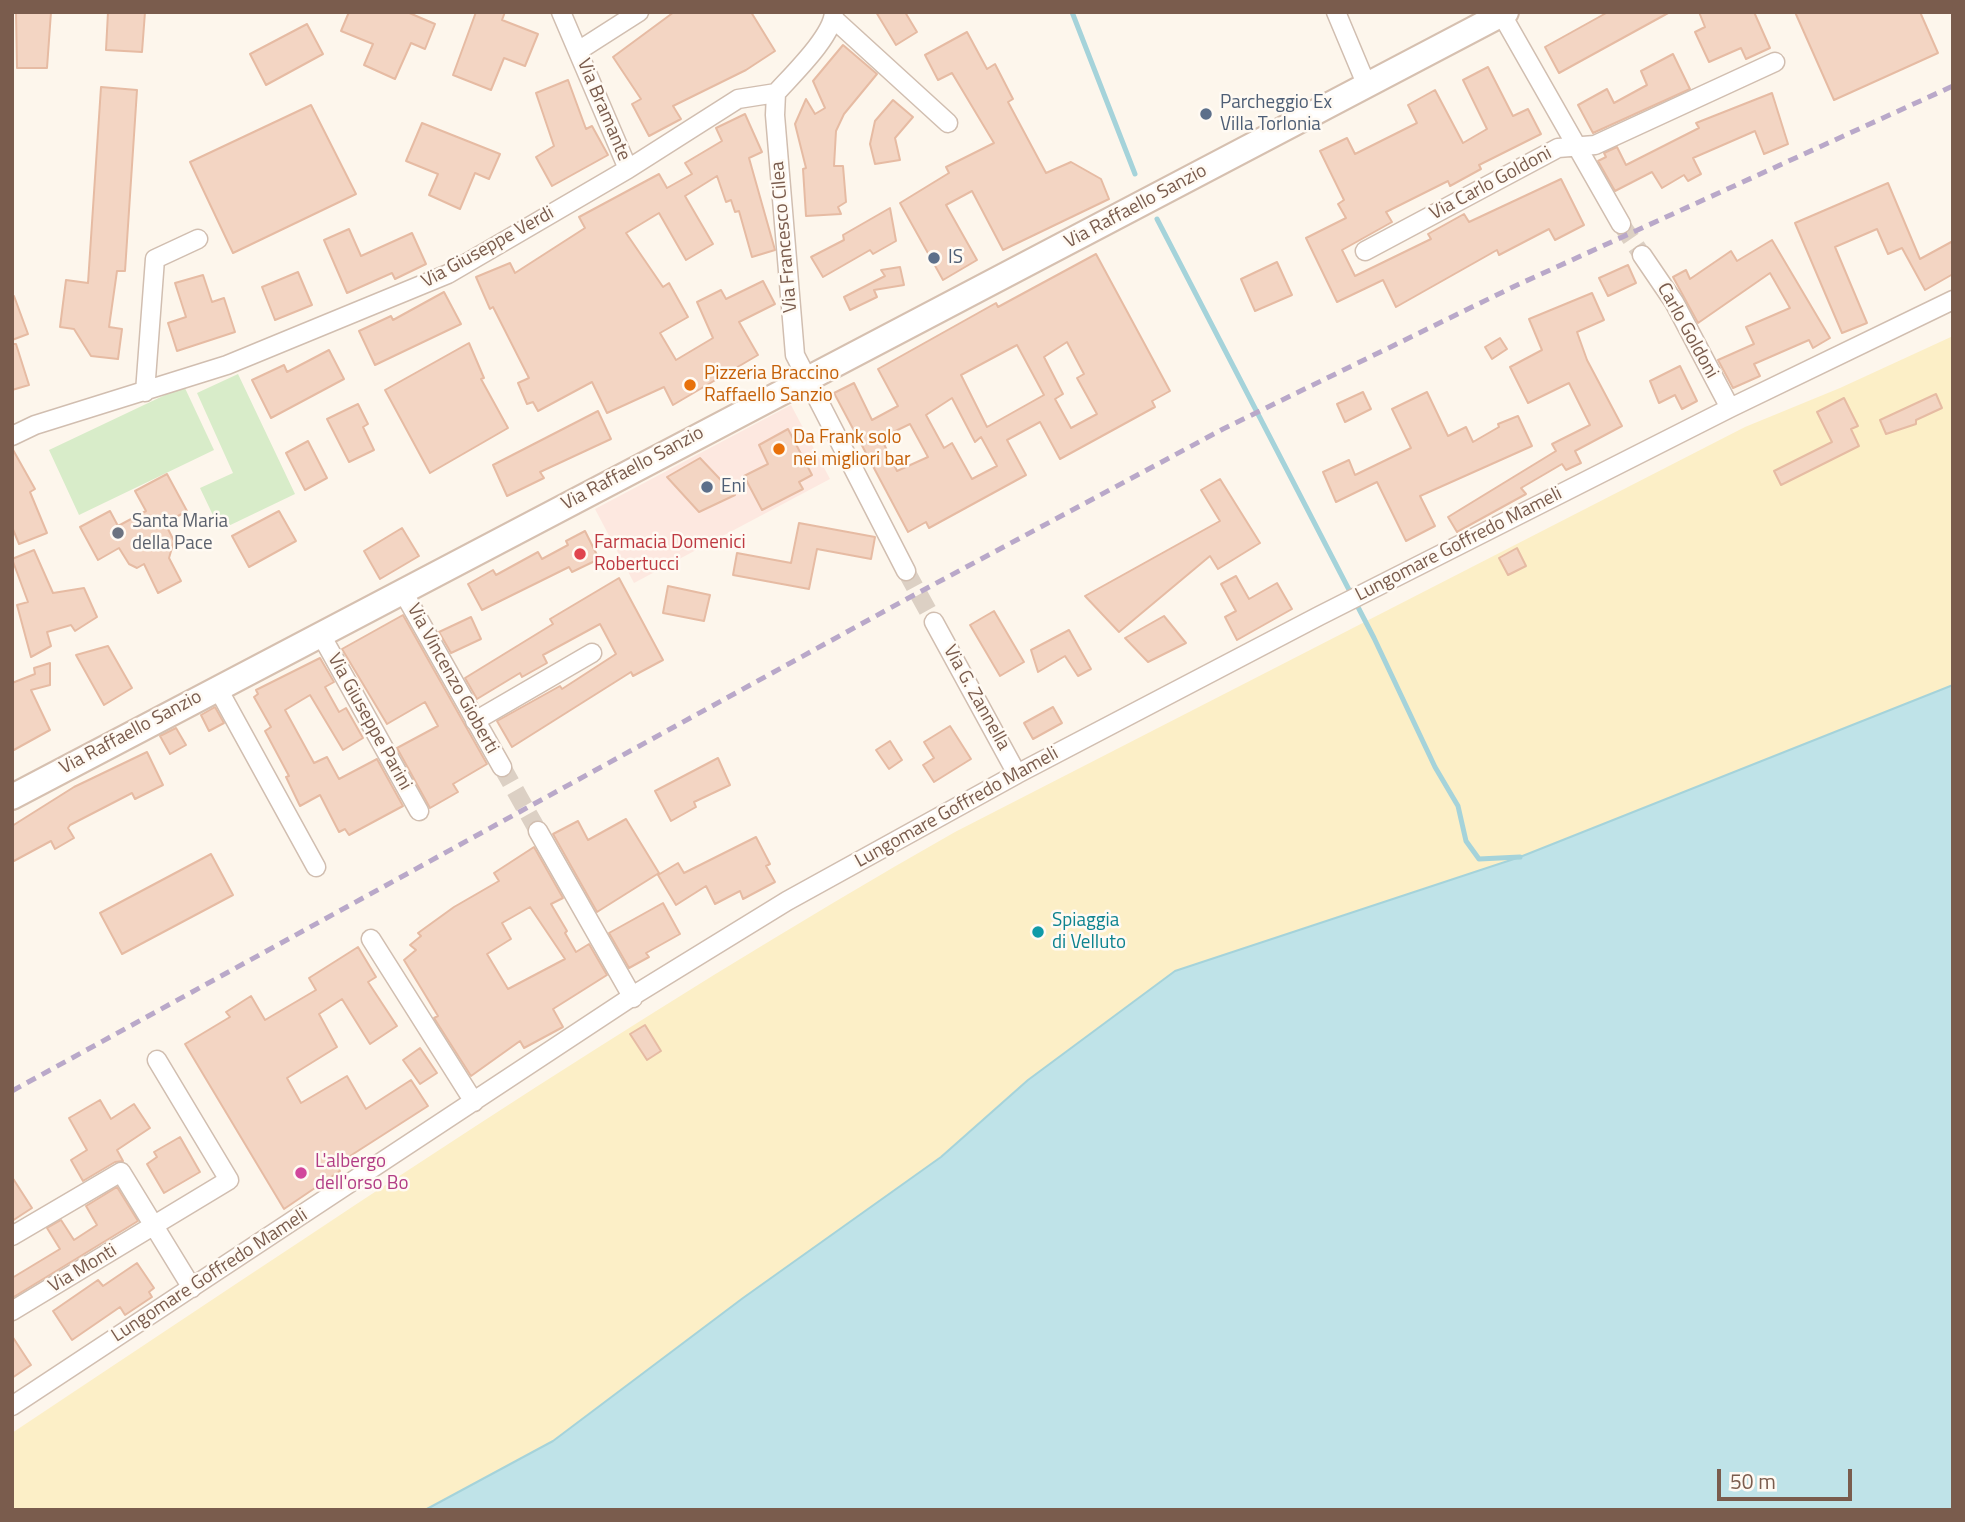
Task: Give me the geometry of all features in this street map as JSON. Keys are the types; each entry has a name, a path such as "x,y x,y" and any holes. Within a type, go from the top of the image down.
{"main road":[{"name":"Via Raffaello Sanzio","path":"12,797 1504,13"}],"street":[{"name":"Via Bramante","path":"561,12 628,169"},
{"name":"Via Bramante","path":"578,51 639,12"},
{"path":"1336,12 1367,86"},
{"path":"1504,13 1621,224"},
{"path":"776,93 834,16 948,122"},
{"name":"Via Carlo Goldoni","path":"1365,251 1558,148 1595,145 1775,62"},
{"name":"Via Giuseppe Verdi","path":"12,436 35,425 145,392 285,343 448,274 628,169 738,99 776,93"},
{"name":"Via Francesco Cilea","path":"776,93 775,115 795,355 805,378"},
{"path":"145,392 155,260 198,239"},
{"name":"Carlo Goldoni","path":"1642,256 1674,302 1730,408"},
{"name":"Lungomare Goffredo Mameli","path":"12,1406 633,998 787,901 1017,774 1319,616 1730,408 1953,300"},
{"path":"805,378 906,571"},
{"name":"Via Vincenzo Gioberti","path":"402,590 502,767"},
{"name":"Via G. Zannella","path":"934,622 1017,774"},
{"name":"Via Giuseppe Parini","path":"320,633 419,811"},
{"path":"475,720 592,653"},
{"path":"217,687 316,867"},
{"path":"538,831 633,998"},
{"path":"371,939 474,1102"},
{"name":"Via Monti","path":"12,1311 229,1180 157,1060"},
{"path":"12,1236 121,1172 192,1288"}],"shaded area":[{"path":"791,405 830,479 634,583 595,509"}],"green space":[{"path":"238,374 295,494 220,530 200,488 233,473 197,393"},
{"path":"184,386 214,450 79,515 49,450"}],"sand":[{"name":"Spiaggia di Velluto","path":"1953,336 1953,685 1520,857 1175,971 1028,1080 941,1157 553,1441 425,1510 12,1510 12,1433 479,1124 834,902 955,832 1745,427 1840,388"}],"water":[{"path":"1953,685 1953,1510 425,1510 553,1441 743,1298 941,1157 1028,1080 1175,971 1520,857"}],"building":[{"path":"16,12 51,12 47,68 17,68"},
{"path":"108,12 145,12 142,52 106,50"},
{"path":"349,12 407,12 435,24 425,49 411,43 395,79 364,65 373,44 341,31"},
{"path":"476,12 505,12 502,20 538,34 525,66 504,58 491,90 453,75"},
{"path":"674,12 751,12 775,51 746,70 673,106 681,119 649,136 632,104 641,99 613,57"},
{"path":"876,12 905,12 917,32 896,45"},
{"path":"1608,12 1670,12 1559,73 1545,47"},
{"path":"1699,12 1754,12 1770,48 1746,59 1741,48 1709,62 1695,32 1705,27"},
{"path":"1795,12 1920,12 1938,53 1834,100"},
{"path":"307,24 323,54 266,85 250,54"},
{"path":"967,32 987,69 995,64 1013,99 1008,102 1046,173 1071,162 1101,179 1109,199 1003,250 972,191 946,205 977,260 943,280 900,203 949,173 946,167 994,143 952,73 938,80 925,55"},
{"path":"843,45 877,74 844,114 836,131 834,166 843,166 846,202 838,207 841,214 806,216 803,169 806,168 795,124 806,99 815,114 825,108 813,81"},
{"path":"1673,54 1690,89 1593,133 1578,105 1607,89 1614,103 1647,85 1641,71"},
{"path":"1488,67 1513,116 1528,109 1541,134 1479,165 1481,169 1450,186 1448,181 1386,212 1392,222 1342,250 1355,276 1431,239 1428,234 1464,214 1469,222 1561,179 1584,225 1555,240 1549,229 1499,255 1497,250 1396,307 1383,280 1337,302 1306,238 1346,218 1338,204 1344,200 1320,151 1347,138 1355,154 1417,123 1408,105 1435,90 1463,143 1487,129 1463,80"},
{"path":"568,80 586,129 592,126 608,155 552,186 536,157 554,146 536,93"},
{"path":"101,87 137,90 125,271 117,271 109,327 122,329 118,359 91,356 74,329 60,327 66,280 88,283"},
{"path":"1772,93 1788,144 1764,154 1755,131 1693,158 1701,174 1688,181 1684,175 1662,188 1652,172 1615,191 1598,161 1606,157 1604,153 1617,147 1626,165 1699,128 1696,123"},
{"path":"893,100 913,117 895,138 900,160 875,164 870,144 875,121"},
{"path":"311,105 356,194 233,253 190,162"},
{"path":"745,114 762,152 749,158 775,250 752,257 739,211 735,212 731,200 726,202 717,176 685,196 713,244 686,260 659,213 626,233 663,287 669,283 688,317 660,333 676,360 713,338 697,302 721,290 726,299 763,281 775,304 739,322 758,355 673,405 664,387 607,413 592,382 538,411 533,402 527,404 518,383 529,378 493,307 490,309 476,277 510,263 515,273 585,228 579,217 659,174 667,188 692,174 685,163 722,141 716,128"},
{"path":"422,123 500,154 489,179 475,173 460,209 429,195 438,174 406,161"},
{"path":"1888,183 1920,259 1953,241 1953,274 1925,290 1902,248 1888,254 1877,229 1835,247 1867,323 1842,333 1795,223"},
{"path":"890,208 896,241 873,254 870,250 823,277 811,257 844,240 843,235"},
{"path":"349,229 361,256 412,233 426,264 395,279 392,273 347,293 324,240"},
{"path":"1772,240 1830,338 1813,348 1809,340 1754,364 1760,376 1733,388 1718,360 1754,344 1746,327 1790,308 1770,273 1698,323 1673,277 1686,270 1690,279 1731,251 1737,261"},
{"path":"1096,254 1170,391 1152,401 1155,407 1060,459 1040,422 1007,440 1026,475 929,528 926,522 908,532 834,393 854,383 872,420 898,406 878,369 996,303 998,307","holes":["1067,342 1084,374 1077,378 1097,414 1071,428 1055,399 1063,394 1044,357","1017,345 1044,395 987,427 961,375","952,398 975,442 981,437 997,466 972,479 952,443 944,448 926,415","910,424 928,457 897,471 881,438"]},
{"path":"1277,262 1292,295 1255,311 1241,279"},
{"path":"1628,265 1636,283 1608,296 1599,278"},
{"path":"900,267 904,285 874,290 877,297 850,310 844,297 885,276 881,270"},
{"path":"298,272 312,305 275,320 262,287"},
{"path":"203,275 212,302 224,298 235,332 177,351 168,323 186,317 175,283"},
{"path":"444,292 461,324 375,365 359,331 391,316 393,320"},
{"path":"1592,293 1604,320 1577,332 1587,360 1622,426 1575,451 1581,463 1566,470 1562,464 1521,488 1526,494 1457,532 1448,517 1556,451 1552,444 1590,425 1569,383 1528,403 1510,367 1542,350 1529,319"},
{"path":"14,296 28,334 12,340 12,297"},
{"path":"1500,338 1507,349 1492,359 1485,347"},
{"path":"469,343 484,378 481,379 508,428 430,473 385,390"},
{"path":"12,344 16,344 29,385 12,390"},
{"path":"329,350 344,379 271,418 252,380 284,365 287,372"},
{"path":"1680,366 1697,401 1682,409 1675,395 1659,403 1650,381"},
{"path":"1363,392 1371,409 1345,422 1337,404"},
{"path":"1427,392 1448,436 1466,427 1473,442 1499,427 1498,424 1518,416 1532,446 1420,496 1435,526 1406,541 1377,482 1336,502 1323,472 1349,460 1355,475 1411,448 1392,409"},
{"path":"1936,394 1942,408 1916,420 1916,424 1886,434 1880,420"},
{"path":"1844,398 1858,426 1851,429 1859,446 1781,485 1774,471 1832,442 1817,412"},
{"path":"358,404 368,424 363,427 374,450 349,462 327,419"},
{"path":"598,411 611,439 540,472 544,478 507,496 493,465"},
{"path":"788,429 812,475 799,482 803,489 762,510 744,476 768,464 759,445"},
{"path":"308,441 327,478 305,490 286,453"},
{"path":"12,448 35,489 30,492 47,533 19,544 12,527"},
{"path":"700,458 735,495 699,512 667,477"},
{"name":"Santa Maria della Pace","path":"167,474 187,511 165,523 174,541 169,558 181,581 158,593 144,564 137,568 129,564 119,548 98,560 80,527 110,511 118,526 146,511 135,491"},
{"path":"1220,479 1260,543 1218,569 1210,556 1119,632 1085,596 1220,521 1201,490"},
{"path":"279,511 296,541 249,567 232,536"},
{"path":"799,523 875,537 871,559 817,549 809,589 733,575 737,553 791,563"},
{"path":"402,528 419,556 380,579 364,551"},
{"path":"585,531 599,559 572,572 569,567 482,610 468,584 493,570 496,575 538,552 542,559 568,545 566,541"},
{"path":"1517,548 1526,566 1508,575 1499,558"},
{"path":"34,550 53,593 84,588 97,617 75,631 71,625 47,632 51,646 31,657 17,605 28,602 12,559"},
{"path":"1236,576 1249,599 1277,583 1292,609 1237,640 1225,617 1236,611 1221,584"},
{"path":"619,578 663,660 633,676 631,672 512,747 497,721 560,686 562,689 616,654 600,624 543,655 547,663 522,677 520,673 477,699 465,678 553,624 550,619"},
{"path":"668,586 710,595 704,621 663,613"},
{"path":"994,611 1024,662 1000,676 970,625"},
{"path":"403,615 487,764 453,784 458,792 430,808 397,748 438,726 425,702 387,724 342,649"},
{"path":"1164,616 1186,643 1148,662 1125,638"},
{"path":"471,617 481,639 451,653 439,632"},
{"path":"1069,630 1091,669 1078,676 1065,656 1038,672 1031,650"},
{"path":"108,646 132,688 104,705 76,655"},
{"path":"320,658 334,682 325,687 339,712 346,708 363,738 343,750 310,695 285,710 314,763 327,757 339,779 377,759 403,806 349,835 345,829 339,832 320,795 300,806 286,777 289,776 265,731 271,727 254,697 258,694 256,690"},
{"path":"50,663 50,685 31,690 50,730 12,751 12,683 35,674 34,668"},
{"path":"215,707 224,723 209,731 201,715"},
{"path":"1053,707 1062,723 1033,739 1024,723"},
{"path":"950,726 971,759 934,782 923,765 934,758 924,742"},
{"path":"176,728 186,745 170,754 160,736"},
{"path":"890,741 902,760 889,769 876,750"},
{"path":"147,752 163,785 135,799 132,793 70,825 68,828 74,838 55,849 51,841 12,862 12,826 74,787"},
{"path":"718,758 730,785 694,802 696,807 671,821 655,791"},
{"path":"626,819 659,873 597,912 553,834 578,821 588,840"},
{"path":"756,837 770,864 766,866 775,882 743,899 740,891 715,904 706,886 676,905 658,875 678,863 684,873"},
{"path":"534,847 563,898 551,904 567,931 565,933 576,952 589,944 607,975 553,1009 563,1027 524,1048 520,1041 471,1076 434,1018 438,1016 404,960 416,950 410,945 421,936 418,933 454,907 499,881 494,873","holes":["530,907 565,959 508,989 487,954 511,939 502,923"]},
{"path":"211,854 233,895 122,954 100,913"},
{"path":"663,903 680,934 646,953 649,957 629,968 609,933"},
{"path":"358,947 376,977 368,982 397,1026 370,1044 342,999 319,1014 337,1047 287,1078 301,1103 347,1076 366,1109 411,1080 428,1106 336,1165 340,1171 284,1209 185,1044 230,1017 226,1012 251,996 265,1020 316,990 309,978"},
{"path":"645,1025 661,1051 647,1060 630,1034"},
{"path":"420,1048 437,1073 420,1084 403,1060"},
{"path":"100,1100 111,1119 134,1104 150,1128 117,1150 123,1161 115,1162 83,1181 71,1160 87,1150 69,1118"},
{"path":"180,1137 200,1172 164,1193 147,1164 157,1157 154,1152"},
{"path":"12,1177 32,1208 12,1221"},
{"path":"117,1187 138,1221 12,1298 12,1278 60,1249 47,1228 61,1220 74,1240 97,1225 86,1206"},
{"path":"137,1263 154,1288 149,1292 152,1297 125,1315 120,1307 72,1340 53,1311 98,1280 103,1286"},
{"path":"12,1336 31,1365 12,1378"}],"waterway":[{"path":"1072,12 1135,174"},
{"path":"1157,219 1374,638 1435,767 1458,806 1466,841 1479,859 1520,857"}],"tunnel":[{"path":"1621,224 1642,255"},
{"path":"906,571 934,622"},
{"path":"502,767 538,831"}],"railway":[{"path":"12,1091 903,601 1223,429 1515,286 1953,86"}],"place":[{"name":"Parcheggio Ex Villa Torlonia","path":"1206,114"},
{"name":"IS","path":"934,258"},
{"name":"Pizzeria Braccino Raffaello Sanzio","path":"690,385"},
{"name":"Da Frank solo nei migliori bar","path":"779,449"},
{"name":"Eni","path":"707,487"},
{"name":"Santa Maria della Pace","path":"118,533"},
{"name":"Farmacia Domenici Robertucci","path":"580,554"},
{"name":"Spiaggia di Velluto","path":"1038,932"},
{"name":"L'albergo dell'orso Bo","path":"301,1173"}]}
